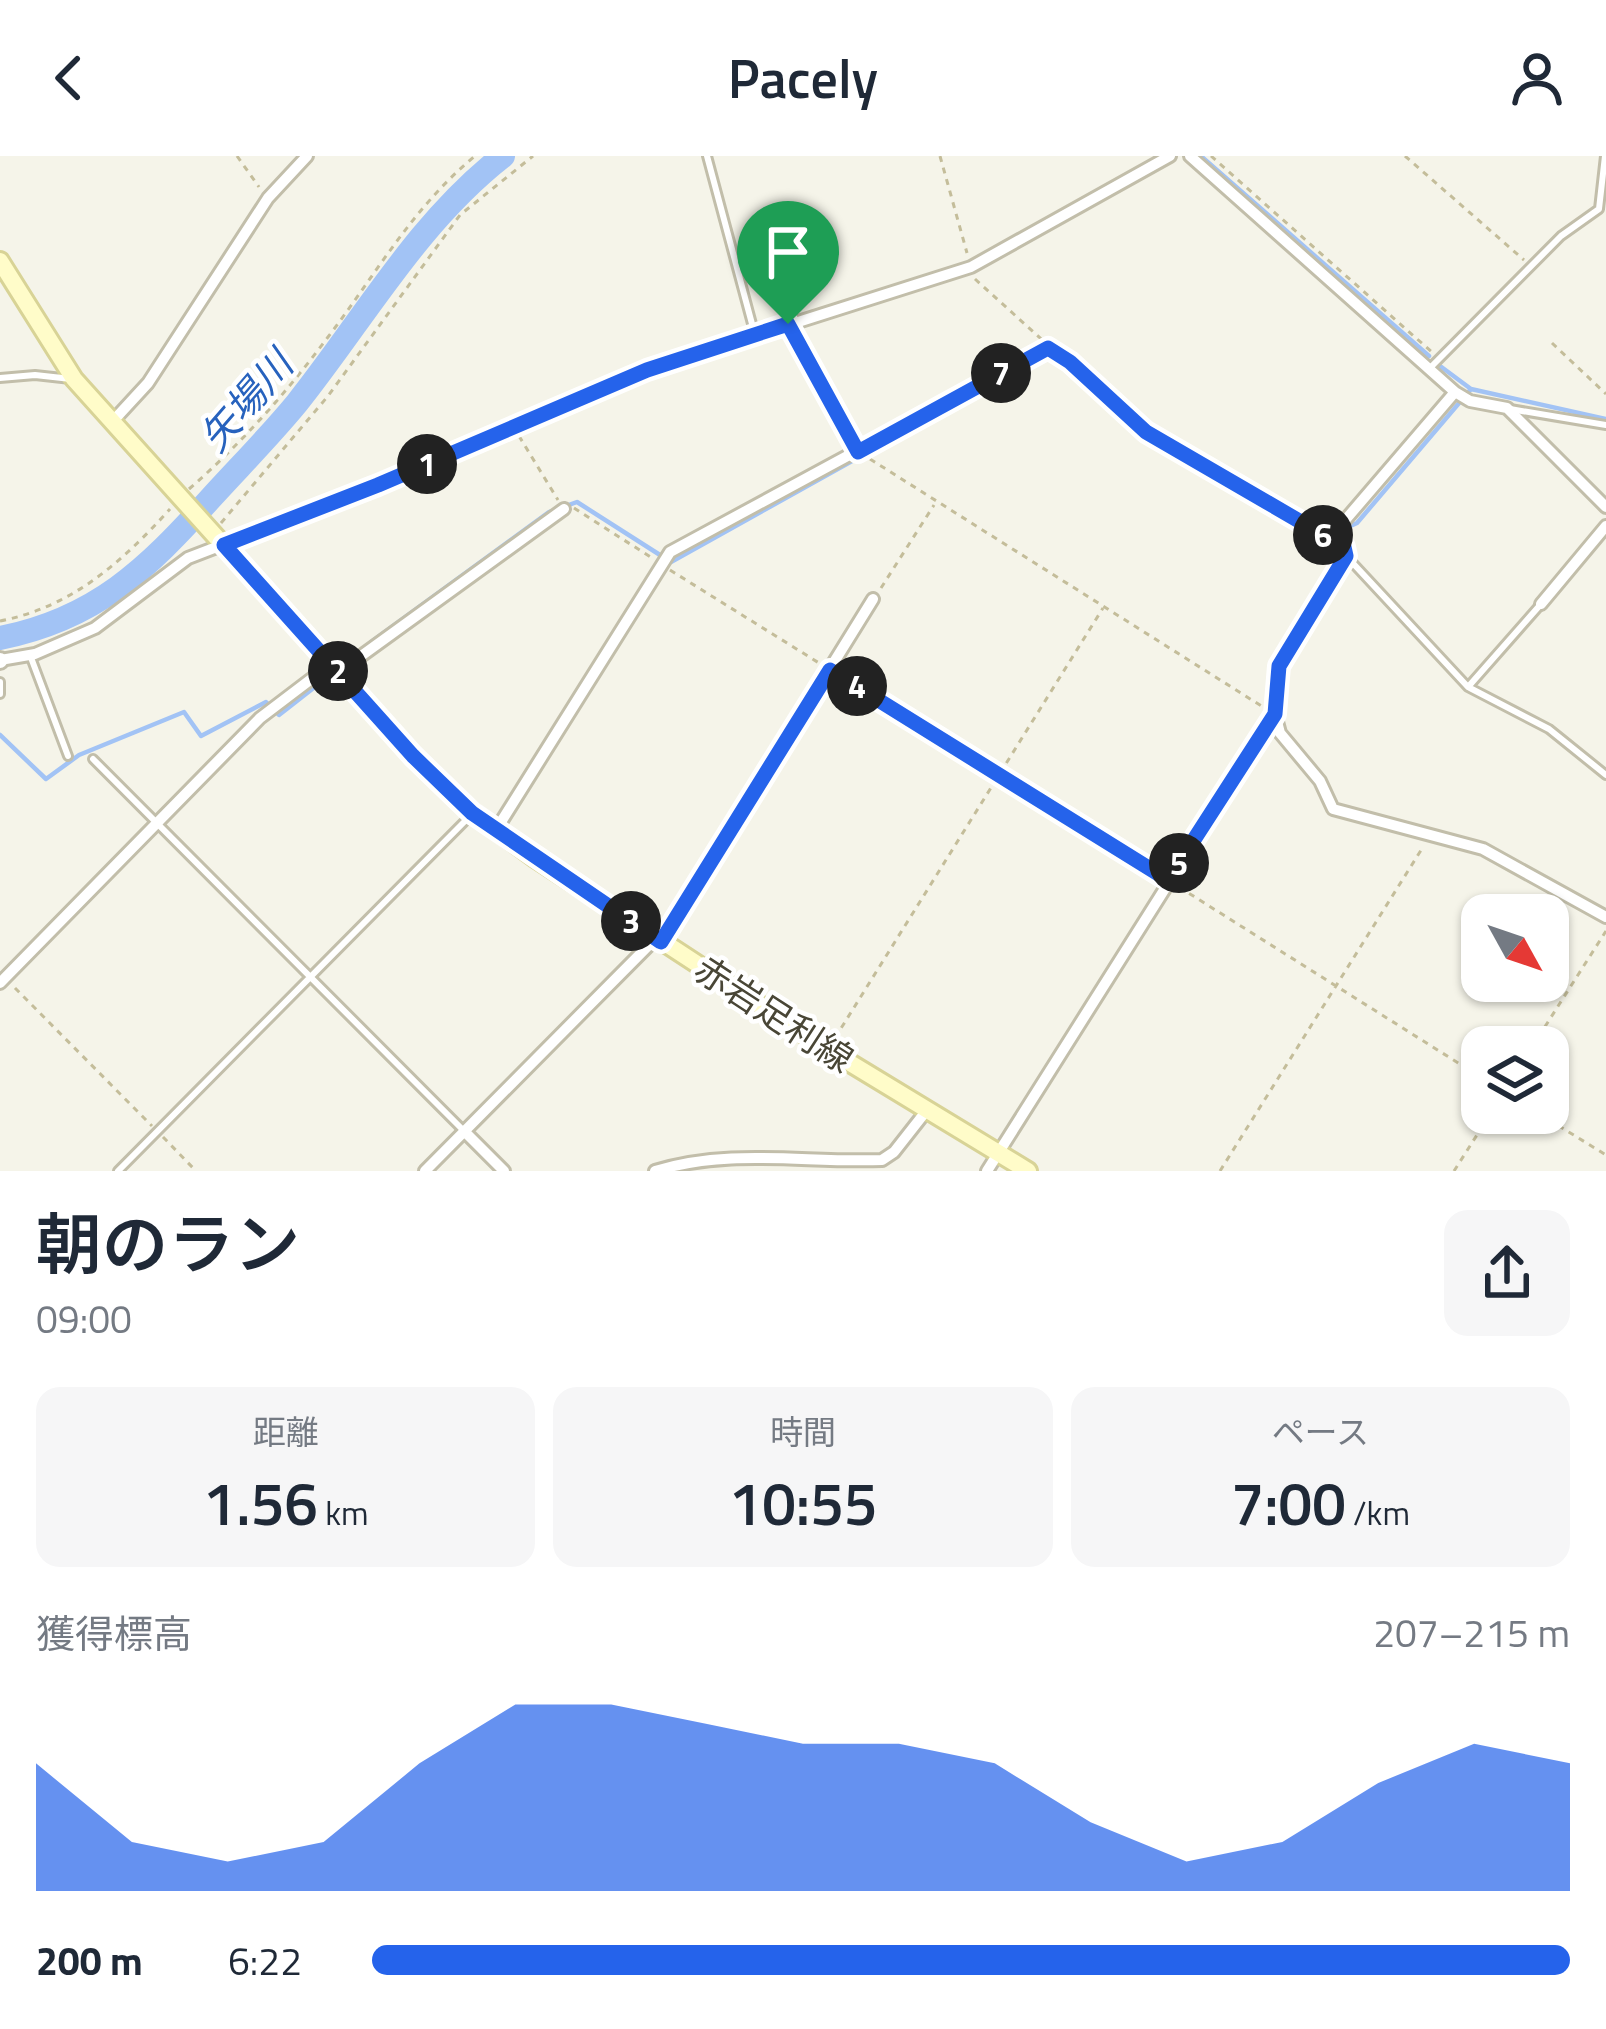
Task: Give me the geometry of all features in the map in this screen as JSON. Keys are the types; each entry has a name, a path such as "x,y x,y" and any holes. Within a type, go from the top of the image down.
{"main road":[{"name":"赤岩足利線","path":"0,261 74,379 182,499 215,526 224,545 413,756 472,813 827,1049 1028,1171"}],"street":[{"path":"113,421 148,383 268,198 307,156"},
{"path":"0,660 30,655 95,628 174,567 647,370 971,267 1170,156"},
{"path":"1190,156 1434,364 1455,392 1470,401 1507,408 1606,507"},
{"path":"1455,392 1341,525 1345,552 1279,666 1275,714 1280,733 1320,782 1333,809 1484,849 1606,917"},
{"path":"496,830 670,552 960,395"},
{"path":"2,979 260,718 564,509"},
{"path":"1541,604 1606,526"},
{"path":"425,1171 658,940 873,599"},
{"path":"987,1171 1275,714"},
{"path":"655,1171 764,1156 882,1160 927,1110"},
{"path":"464,1131 504,1171"}],"lane":[{"path":"707,156 754,335"},
{"path":"1434,364 1530,265 1599,209 1605,156"},
{"path":"0,378 74,379"},
{"path":"1507,408 1606,424"},
{"path":"1345,552 1468,688 1549,729 1606,775"},
{"path":"1468,688 1541,604"},
{"path":"30,655 68,756"},
{"path":"0,682 0,694"},
{"path":"93,759 464,1131"},
{"path":"118,1171 472,813"}],"path":[{"path":"237,156 268,198"},
{"path":"0,621 41,611 101,578 182,499 269,410 328,338 414,215 475,156"},
{"path":"215,526 328,396 460,215 533,156"},
{"path":"940,156 974,278 1146,432 1345,552"},
{"path":"1211,156 1434,364"},
{"path":"1405,156 1530,265"},
{"path":"788,324 858,452 1275,714"},
{"path":"1552,343 1606,394"},
{"path":"960,395 1048,348"},
{"path":"514,428 564,509 573,508 1461,1065"},
{"path":"873,599 936,502"},
{"path":"827,1049 1104,607"},
{"path":"1220,1171 1430,838"},
{"path":"1545,1026 1606,931"},
{"path":"2,979 196,1171"},
{"path":"1569,1132 1606,1155"},
{"path":"1454,1171 1478,1134"}],"waterway":[{"name":"矢場川","path":"0,638 92,604 164,548 297,403 418,241 503,156"},
{"path":"1202,157 1429,356"},
{"path":"371,642 549,512 577,502 671,562 1001,378 1063,350 1152,425 1333,534 1357,523 1471,389"},
{"path":"1440,366 1471,389 1606,419"},
{"path":"0,735 46,779 79,755 184,712 201,736 266,702 279,715 334,672"}],"route":[{"path":"788,324 858,452 1048,348 1070,362 1146,432 1344,547 1346,556 1279,666 1275,714 1168,880 830,670 661,942 472,813 413,756 224,545 647,370 788,324"}]}
